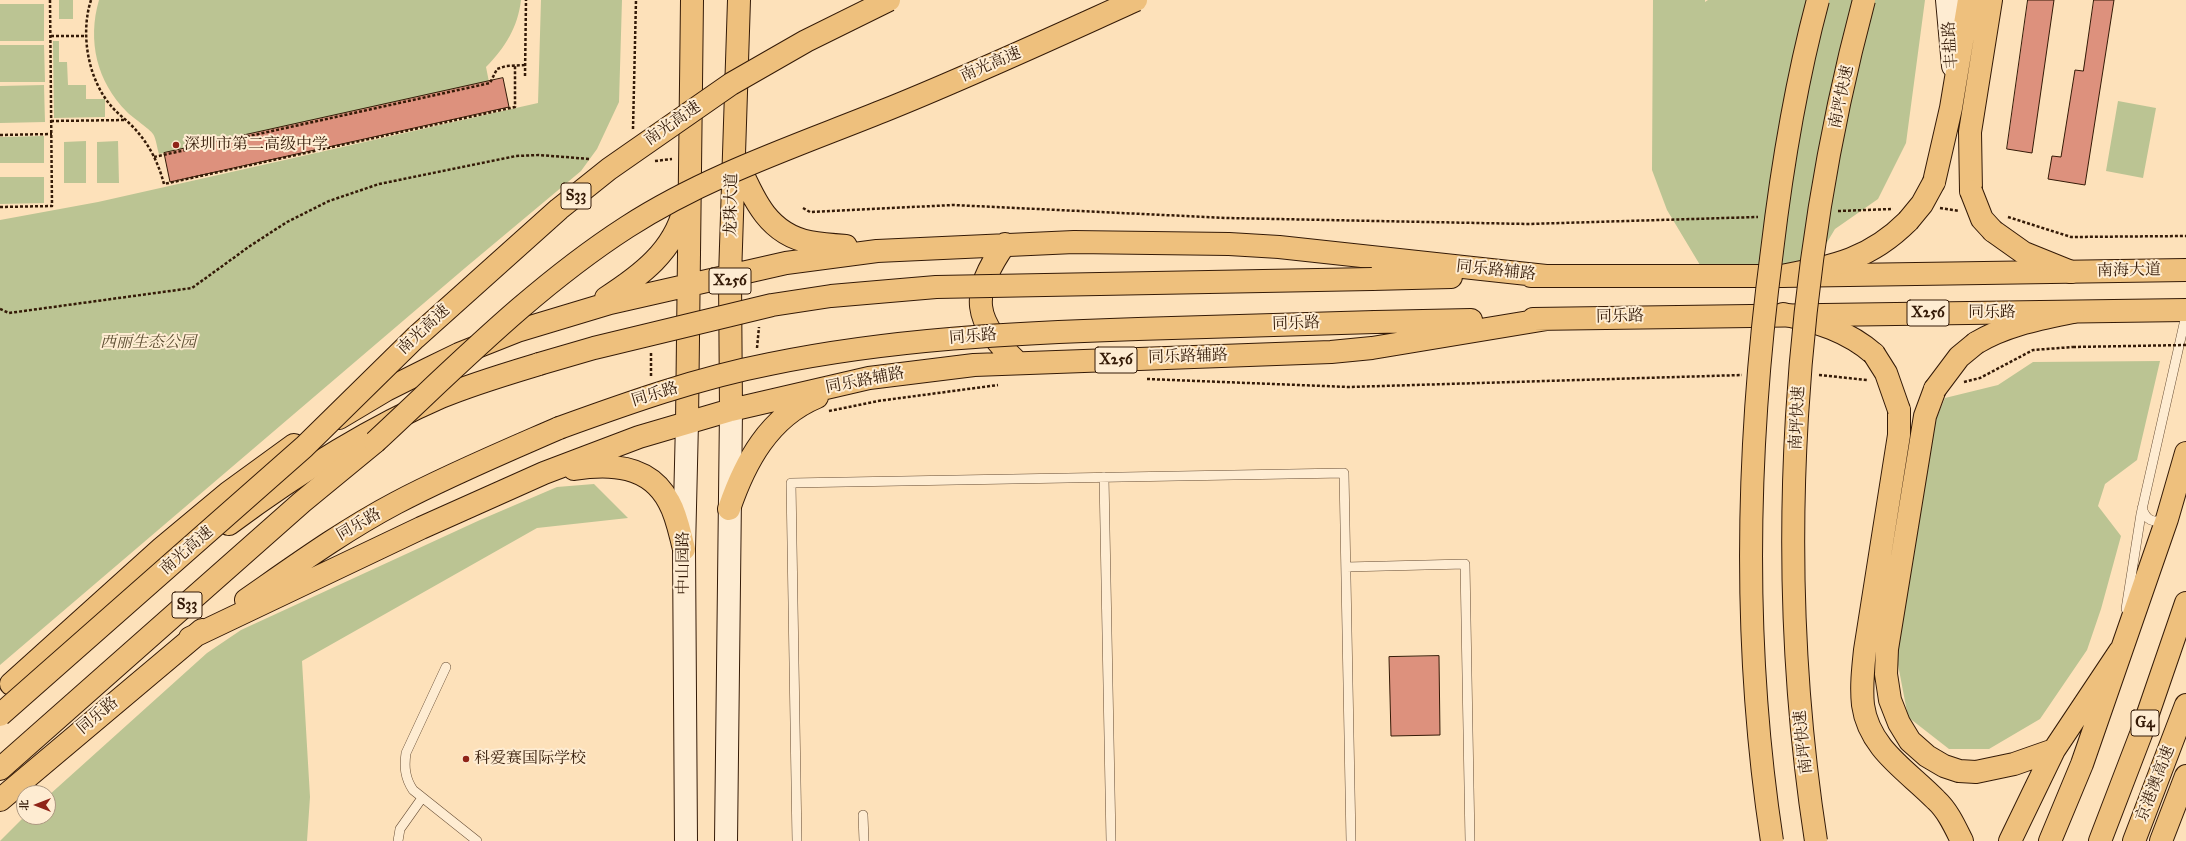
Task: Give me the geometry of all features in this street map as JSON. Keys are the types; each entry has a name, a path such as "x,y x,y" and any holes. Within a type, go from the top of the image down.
{"main road":[{"name":"X256","path":"688,285 691,157 692,0"},
{"name":"龙珠大道","path":"731,410 730,277 739,0"},
{"name":"南光高速","path":"0,714 304,447 414,338 559,209 609,169 731,84 806,40 888,0"},
{"name":"南光高速","path":"0,769 302,502 375,442 507,320 588,254 628,226 722,175 892,108 1023,52 1136,0"},
{"path":"1772,841 1756,705 1751,600 1751,502 1755,408 1766,293 1779,191 1795,99 1818,0"},
{"name":"南坪快速","path":"1816,841 1799,703 1794,603 1798,412 1808,303 1820,208 1853,41 1864,0"},
{"name":"丰盐路","path":"1947,0 1952,43 1954,91"},
{"path":"1781,276 1845,262 1891,238 1922,204 1934,182 1943,149 1969,0"},
{"path":"1990,0 1970,132 1971,190 1982,219 1993,231 2024,253 2071,272"},
{"name":"X256","path":"733,153 750,191 761,211 770,222 780,230 794,237 810,242 877,251"},
{"path":"586,310 632,282 648,268 673,238 682,217 687,195 691,157"},
{"name":"同乐路辅路","path":"6,689 162,548 228,494 288,449 386,390 459,354 517,330 610,303 730,277 786,263 877,251 1074,242 1243,245 1546,276"},
{"path":"1005,244 985,277 981,294 981,310 985,325 993,338 1018,363"},
{"name":"南海大道","path":"2071,272 2186,270"},
{"name":"X256","path":"1546,276 1781,276 2071,272"},
{"path":"6,689 258,503 329,456 375,429 441,397 539,364 594,348 772,305 882,290 936,287 1546,276"},
{"name":"中山园路","path":"686,841 684,549 688,285"},
{"name":"X256","path":"2073,312 2186,310"},
{"path":"2054,750 1994,769 1976,772 1944,766 1927,756 1910,741 1899,722 1890,700 1886,674 1888,649 1926,416 1935,390 1959,357 1976,343 1995,332 2018,324 2073,312"},
{"name":"同乐路","path":"0,800 190,638 331,541 396,503 471,466 559,428 705,380 768,364 868,348 951,338 1019,333 1375,322 1783,314 2073,312"},
{"path":"1783,314 1815,322 1861,342 1874,354 1886,373 1899,410 1899,434 1865,650 1862,680 1863,706 1869,725 1879,744 1894,762 1938,801 1952,820 1962,841"},
{"name":"同乐路辅路","path":"190,638 421,528 544,473 602,449 687,422 731,410 869,378 974,365 1332,352 1372,348 1547,319"},
{"path":"730,509 740,477 753,453 767,434 786,415 812,399 869,378"},
{"path":"726,841 731,410"},
{"path":"2050,841 2082,764 2167,519 2186,453"},
{"path":"544,473 605,465 622,467 644,475 657,485 669,501 684,549"},
{"name":"京港澳高速","path":"2100,841 2141,734 2186,603"},
{"path":"2010,841 2054,750 2120,651"},
{"name":"京港澳高速","path":"2134,841 2186,705"},
{"path":"2161,841 2186,776"}],"lane":[{"path":"2120,651 2142,508 2186,315"},
{"path":"797,841 790,483 1344,473 1351,841"},
{"path":"1104,477 1111,841"},
{"path":"2142,508 2148,519 2160,522 2167,519"},
{"path":"1346,567 1465,564 1470,841"},
{"path":"446,667 406,753 404,766 406,780 413,790 422,798 477,841"},
{"path":"398,841 400,829 422,798"},
{"path":"863,815 864,841"}],"path":[{"path":"0,207 52,206 50,0"},
{"path":"91,0 86,36 90,65 98,86 111,106 142,137 160,166 164,184 515,107 515,65"},
{"path":"525,76 526,0"},
{"path":"633,136 636,0"},
{"path":"51,36 86,36"},
{"path":"154,157 490,83 497,69 515,65 525,65"},
{"path":"51,121 126,120"},
{"path":"0,135 52,134"},
{"path":"0,309 9,313 192,288 250,246 287,222 329,201 379,184 516,156 539,155 594,160"},
{"path":"653,161 691,157"},
{"path":"803,208 810,212 952,205 1227,218 1528,224 1739,218"},
{"path":"2071,237 2186,236"},
{"path":"757,351 759,323"},
{"path":"1963,382 1980,378 2033,350 2073,347 2186,345"},
{"path":"650,349 651,378"},
{"path":"1146,379 1349,387 1748,375"},
{"path":"1813,375 1870,380"},
{"path":"823,412 878,401 1002,384"}],"green space":[{"path":"59,0 73,0 73,19 59,19"},
{"path":"99,0 521,0 517,19 510,36 505,45 486,67 489,82 159,154 153,134 149,129 127,112 108,88 102,74 97,60 94,31"},
{"name":"西丽生态公园","path":"541,0 622,0 619,102 597,149 581,171 465,268 0,665 0,220 98,202 538,103"},
{"path":"1653,0 1705,0 1705,2 1708,0 1925,0 1906,143 1878,199 1835,229 1814,264 1703,270 1667,210 1652,170"},
{"path":"0,4 44,4 44,41 0,41"},
{"path":"53,41 59,41 59,62 67,62 68,85 86,85 86,99 105,99 105,117 54,118"},
{"path":"0,45 44,45 45,82 0,82"},
{"path":"44,85 45,122 0,123 0,86"},
{"path":"2118,101 2156,108 2143,178 2106,171"},
{"path":"44,136 44,163 0,163 0,137"},
{"path":"86,141 86,183 64,183 64,142"},
{"path":"118,141 119,183 97,183 97,142"},
{"path":"0,177 44,177 44,203 0,204"},
{"path":"2160,361 2137,460 2105,484 2098,506 2121,536 2101,609 2087,650 2040,719 1989,749 1949,749 1908,717 1895,649 1934,424 1945,398 1998,385 2033,362"},
{"path":"594,484 628,518 537,528 302,661 310,797 307,841 0,841 16,825 56,825 56,789 207,653 241,630 480,520 557,487"}],"building":[{"path":"2028,0 2054,0 2032,153 2007,149"},
{"path":"2094,0 2114,0 2085,185 2048,179 2052,156 2061,157 2075,70 2083,71"},
{"path":"503,78 509,107 170,182 164,153"},
{"path":"1439,656 1440,735 1391,736 1389,657"}],"place":[{"name":"深圳市第二高级中学","path":"176,145"},
{"name":"科爱赛国际学校","path":"466,759"}]}
